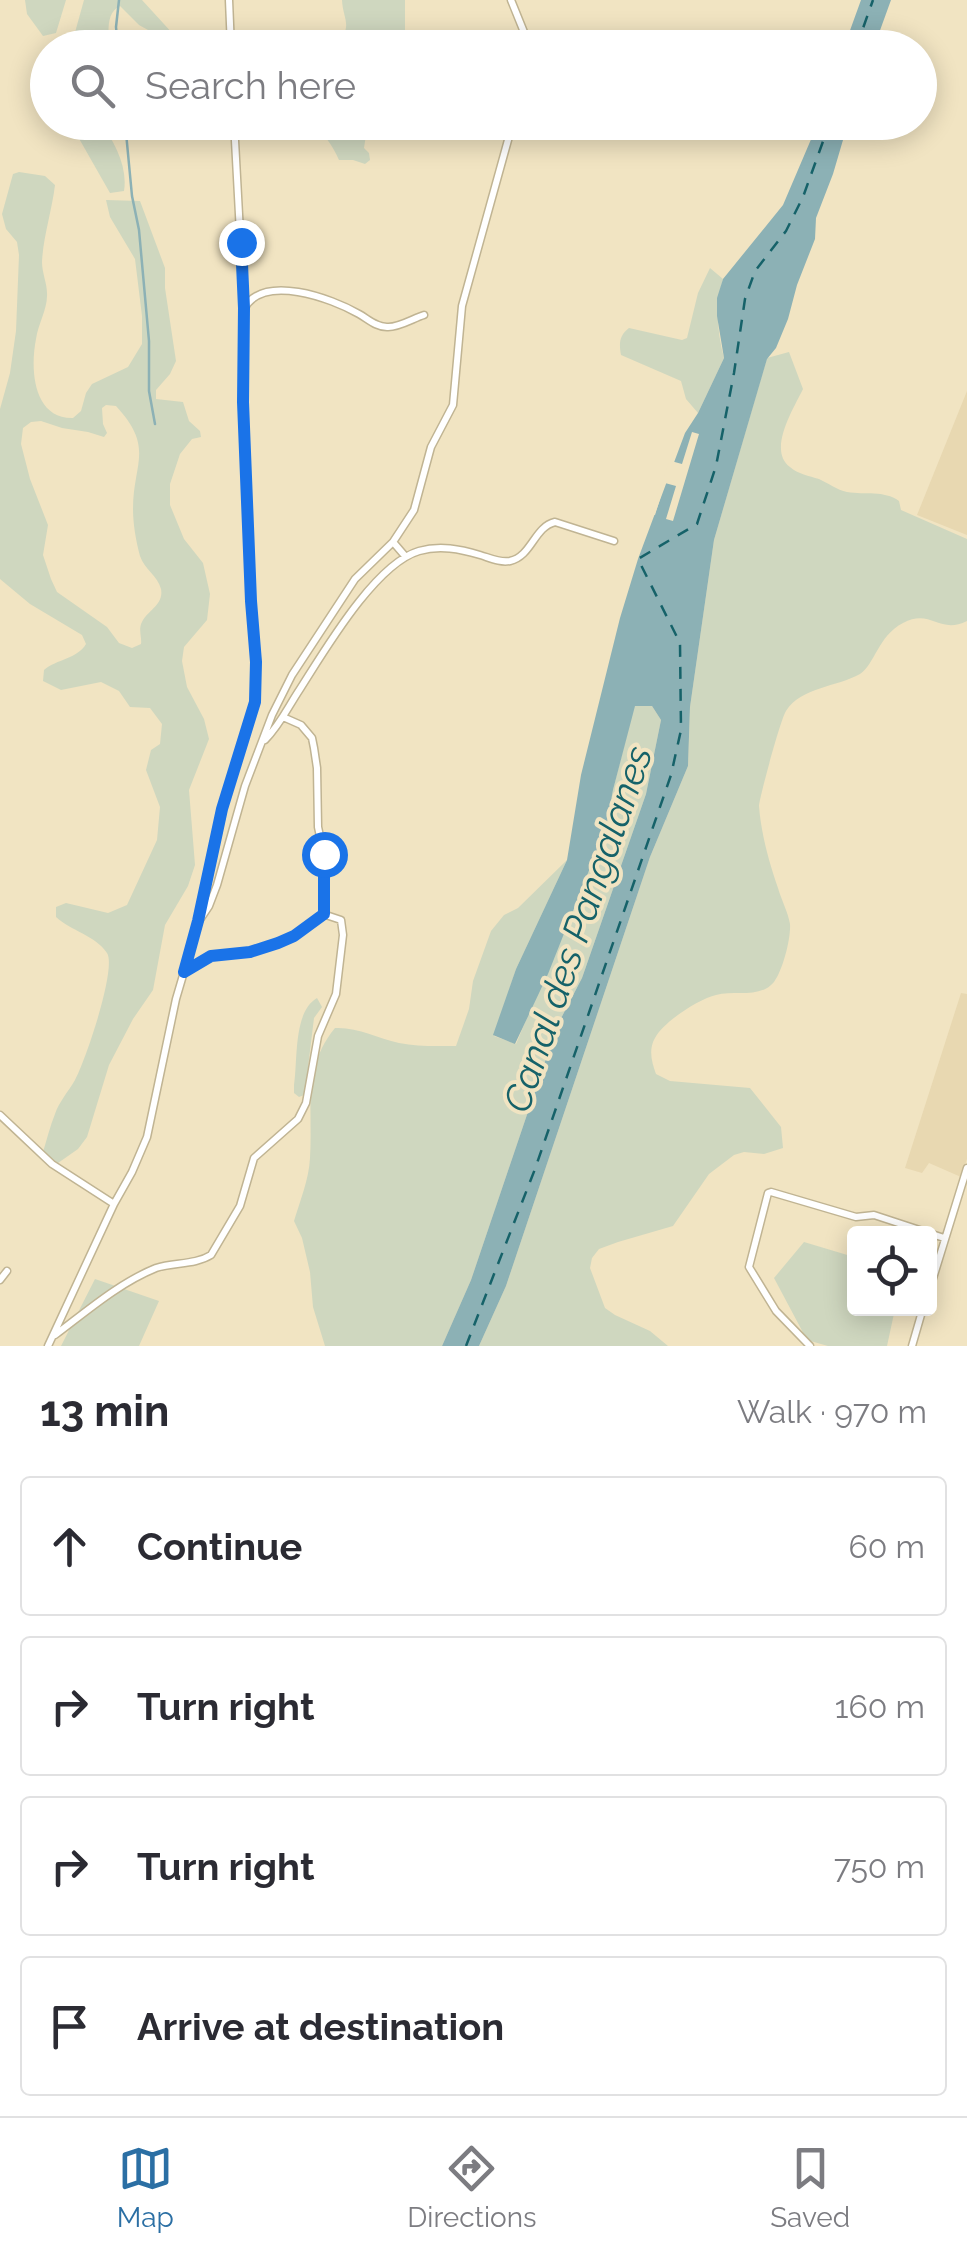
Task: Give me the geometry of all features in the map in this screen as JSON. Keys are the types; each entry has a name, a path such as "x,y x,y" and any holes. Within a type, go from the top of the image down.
{"street":[{"path":"229,0 230,30"},
{"path":"511,0 523,30"},
{"path":"48,1346 148,1137 176,999 198,921 222,809 255,702 243,402 244,308 235,140"},
{"path":"198,921 217,886 245,786 292,675 354,579 394,542 414,510 431,447 453,405 462,306 507,140"},
{"path":"244,308 250,298 265,291 308,293 388,328 424,314"},
{"path":"264,741 278,726 369,588 405,556 443,547 504,562 514,560 546,524 555,522 614,541"},
{"path":"394,542 405,556"},
{"path":"283,717 301,724 312,738 318,827 324,854 324,914"},
{"path":"184,972 211,956 250,952 278,943 324,914"},
{"path":"52,1338 139,1277 210,1255 240,1206 254,1158 298,1119 306,1103 318,1036 336,994 343,935 341,920 324,914"},
{"path":"0,1115 52,1164 114,1204"},
{"path":"937,1263 967,1168"},
{"path":"810,1346 776,1310 749,1267 768,1193 856,1217 874,1215 944,1238"},
{"path":"0,1280 6,1271"},
{"path":"912,1346 921,1316"}],"shaded area":[{"path":"967,391 967,535 917,515"},
{"path":"961,993 967,994 967,1159 961,1177 929,1163 922,1173 905,1168"}],"green space":[{"path":"25,0 66,0 57,30 39,30 27,14"},
{"path":"84,0 142,0 169,30 148,30 120,6 110,19 109,30 76,30"},
{"path":"342,0 405,0 405,30 346,30"},
{"path":"80,140 111,140 125,182 124,191 110,193"},
{"path":"328,140 365,140 364,148 370,160 365,164 339,160"},
{"path":"13,174 45,176 55,185 42,262 47,299 37,333 34,364 42,401 60,416 73,418 81,411 92,384 128,367 142,344 135,259 110,217 106,200 140,201 165,268 176,361 156,390 156,399 183,402 189,421 201,437 192,439 180,454 170,484 170,505 184,539 203,563 210,594 207,620 184,647 182,661 187,687 204,719 209,739 189,790 195,865 188,886 165,925 153,990 109,1065 87,1137 58,1163 43,1152 57,1110 75,1080 92,1036 109,962 107,953 96,942 56,917 56,907 66,903 108,913 127,905 157,840 160,807 146,770 151,750 160,744 162,724 150,708 130,707 119,691 101,682 61,690 43,681 44,670 86,644 82,635 30,604 0,579 0,409 16,331 19,255 17,242 6,229 2,214","holes":["116,406 139,445 133,509 135,532 142,561 161,589 158,603 141,625 141,644 132,648 119,643 107,627 57,592 43,555 48,525 21,444 23,428 41,421 104,437 107,433 102,408"]},
{"path":"710,268 723,279 718,318 724,358 698,413 686,399 681,381 621,355 620,343 629,328 687,338 698,293"},
{"path":"789,352 803,389 784,429 784,460 796,471 843,491 893,498 899,501 901,510 967,539 967,621 949,625 921,618 903,623 882,642 860,674 801,697 783,717 759,806 769,858 790,924 780,970 774,982 762,991 716,995 691,1006 659,1032 651,1052 656,1074 670,1081 750,1088 781,1127 783,1148 764,1154 734,1155 709,1174 673,1226 599,1249 590,1268 605,1308 650,1331 668,1346 479,1346 506,1286 650,857 688,766 690,707 714,540 767,358"},
{"path":"634,706 652,706 661,720 646,794 582,978 557,1026 471,1280 442,1346 325,1346 313,1307 302,1238 294,1221 309,1166 313,1074 325,1043 335,1028 343,1028 406,1044 456,1046 491,931 567,860 516,969 494,1036 516,1044 604,838"},
{"path":"317,998 322,1007 314,1018 305,1092 299,1097 294,1093 294,1085 300,1025 309,1005"},
{"path":"804,1242 847,1255 847,1316 893,1316 887,1346 828,1346 807,1340 774,1278"},
{"path":"95,1279 159,1301 139,1346 61,1346"}],"water":[{"path":"861,0 891,0 880,30 850,30"},
{"path":"811,140 843,140 788,319 767,359 714,540 690,707 688,766 650,857 506,1286 479,1346 442,1346 471,1280 557,1026 582,978 646,794 661,720 652,706 635,706 604,838 515,1044 493,1035 516,969 567,860 581,775 638,559 685,433 724,358 717,316 723,279 783,205"}],"pier":[{"path":"692,432 699,434 673,521 666,519 676,486 665,483 655,515 650,514 674,449 671,461 682,464"}],"waterway":[{"path":"116,30 119,0"},
{"path":"127,140 139,230 149,341 149,391 155,424"}],"ferry route":[{"path":"862,30 873,0"},
{"path":"466,1346 535,1169 671,775 681,730 680,643 638,559 697,524 716,466 745,299 755,271 786,231 803,197 824,140"}],"route":[{"path":"241,242 255,702 222,809 184,972 211,956 250,952 278,943 324,914 324,854"}],"water label":[{"name":"Canal des Pangalanes","path":"578,929"}]}
